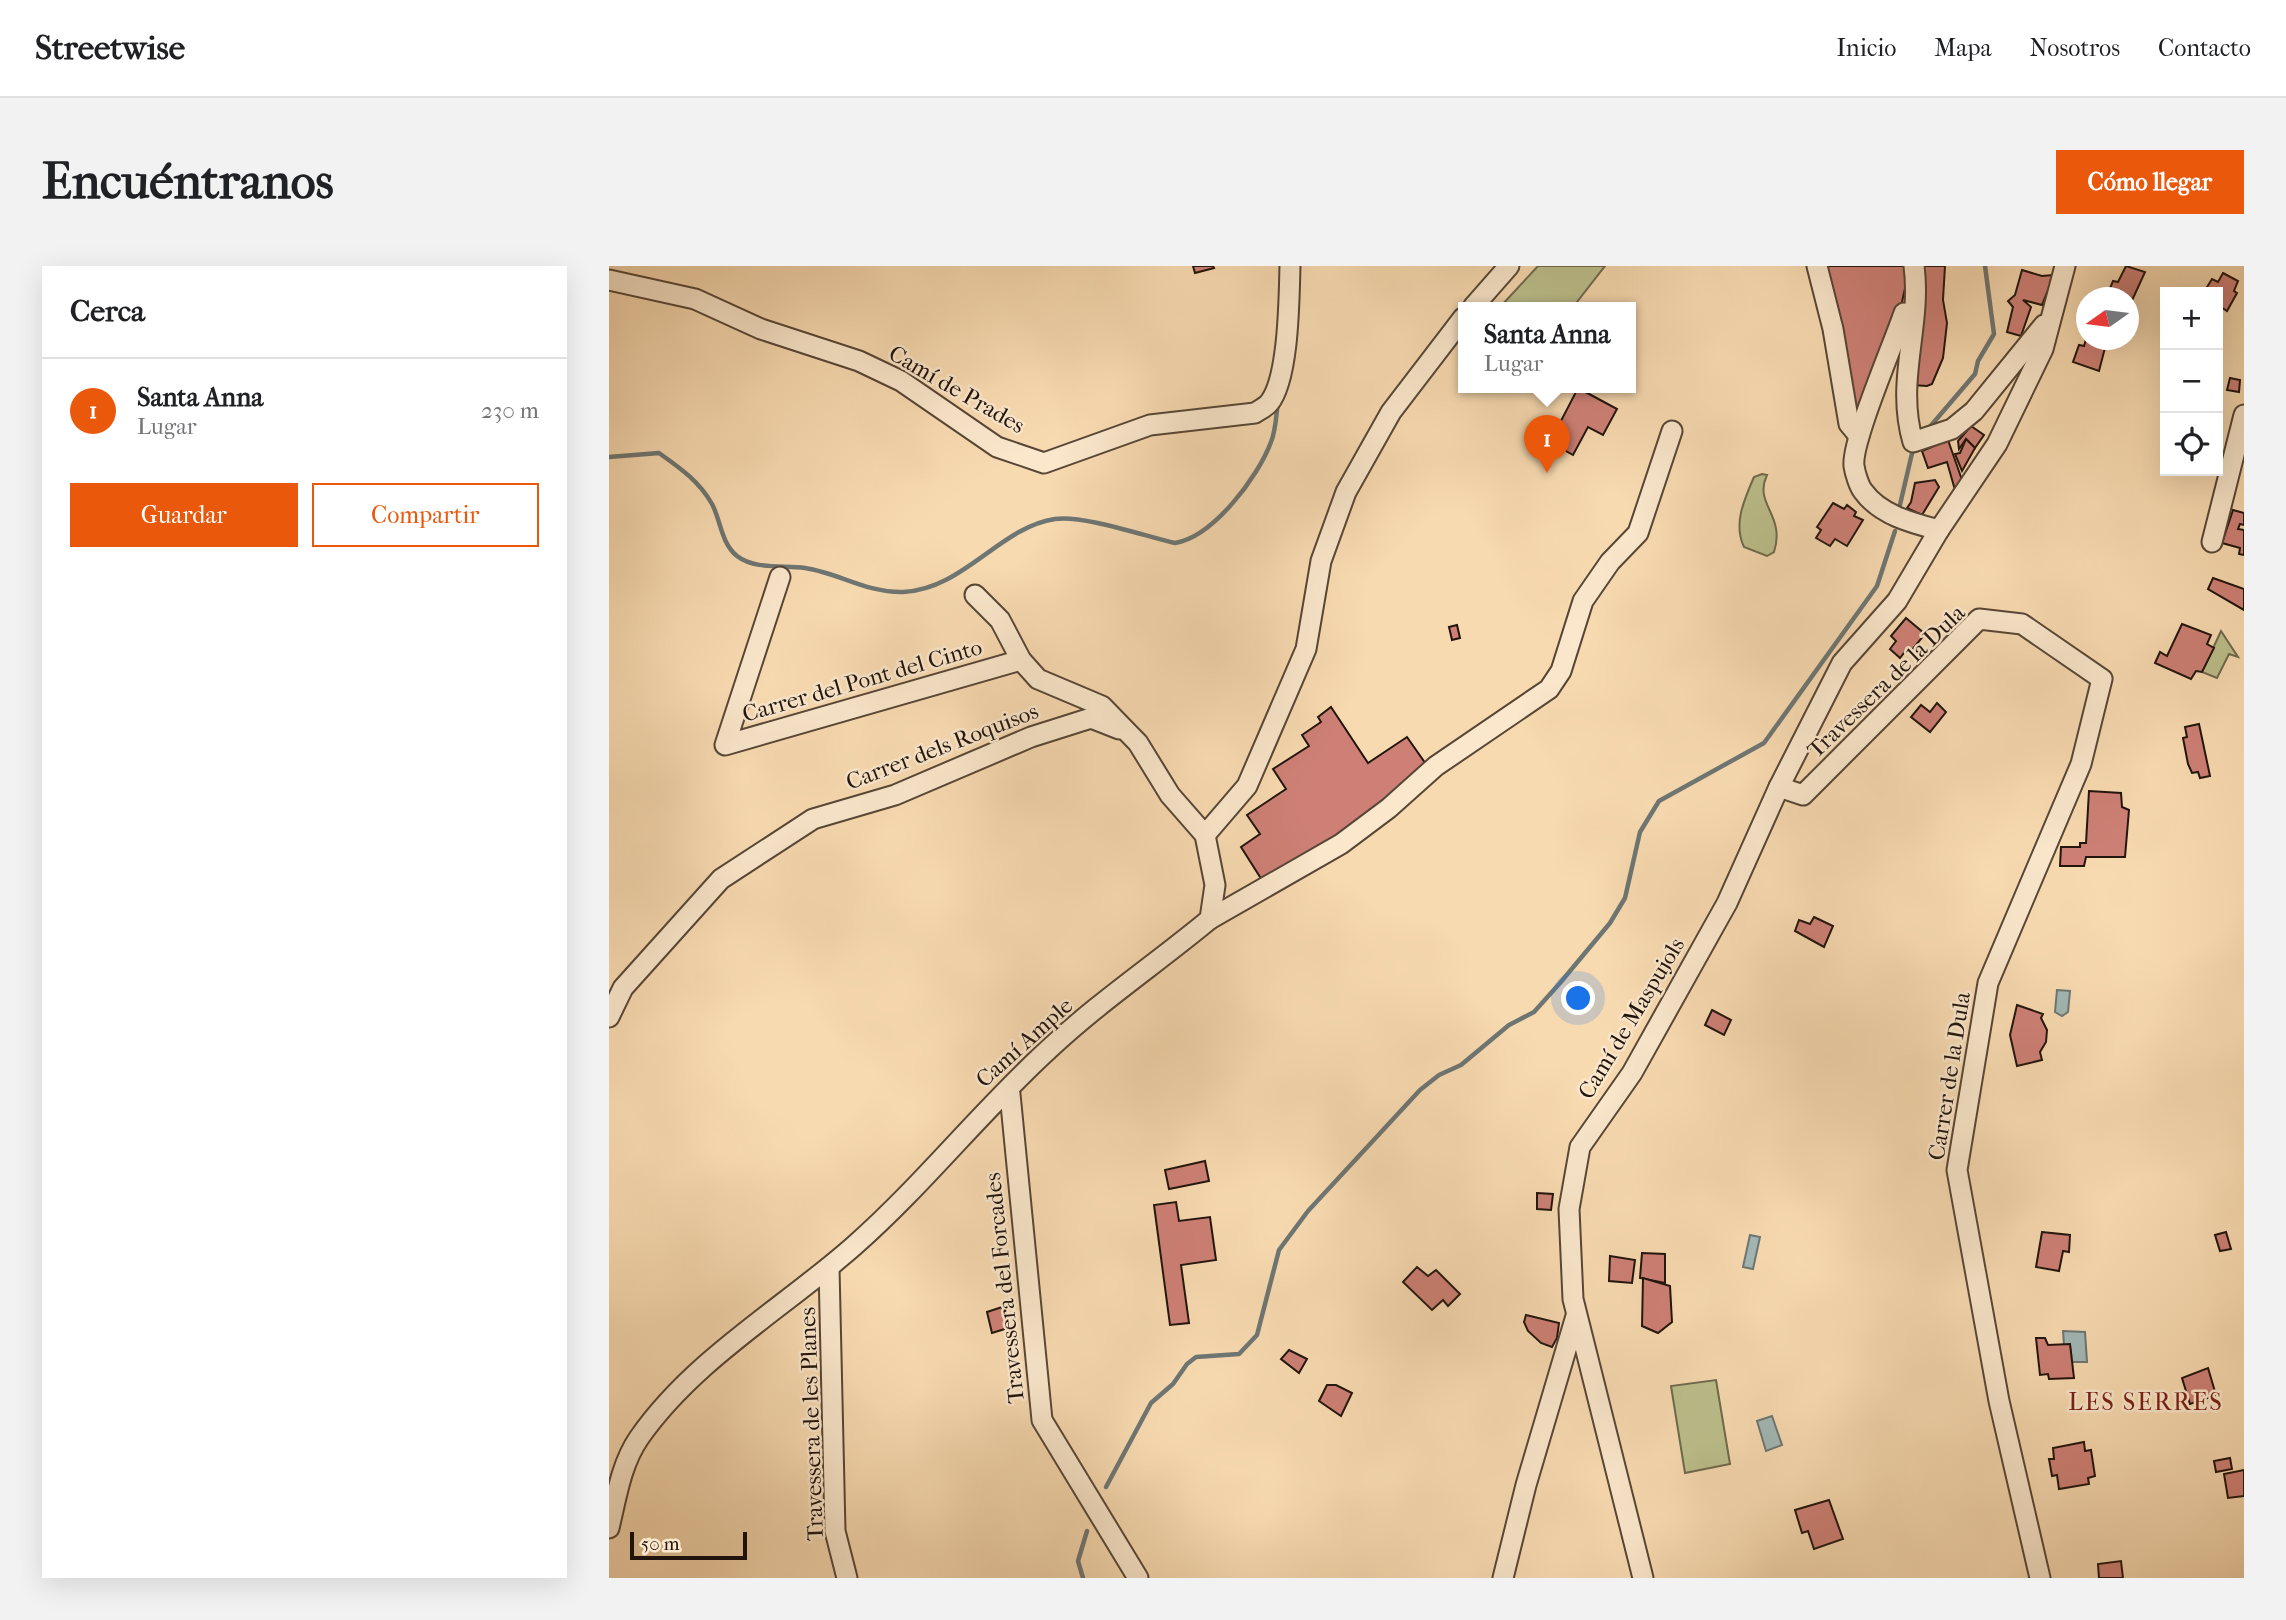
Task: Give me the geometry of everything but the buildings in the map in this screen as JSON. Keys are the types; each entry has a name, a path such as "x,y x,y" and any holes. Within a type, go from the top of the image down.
{"street":[{"name":"Camí de Prades","path":"609,280 695,299 761,329 859,361 901,381 997,447 1044,463 1150,425 1255,413 1269,404 1278,384 1288,327 1290,266"},
{"path":"1477,302 1509,266"},
{"path":"1817,266 1833,329 1849,424 1859,436"},
{"name":"Camí de Maspujols","path":"1643,1578 1612,1447 1576,1315 1569,1209 1580,1147 1632,1073 1727,903 1779,787 1842,663 1897,601 1939,530 1997,444 2043,349 2065,266"},
{"path":"1914,271 1893,348 1859,436 1854,465 1862,490 1881,508 1911,523 1939,530"},
{"path":"1914,271 1905,389 1905,417 1913,442 1952,429 1974,411 2033,341 2052,312"},
{"path":"1205,835 1247,786 1306,649 1321,561 1346,492 1391,412 1458,325"},
{"path":"2213,542 2244,415"},
{"name":"Camí Ample","path":"609,1528 618,1486 637,1440 669,1401 714,1359 829,1268 883,1220 985,1110 1051,1047 1210,919 1341,844 1389,808 1436,766 1549,689 1560,671 1583,601 1610,562 1638,533 1672,431"},
{"name":"Carrer del Pont del Cinto","path":"780,577 725,745 1021,660"},
{"path":"975,595 1000,620 1021,660 1038,679 1102,706 1138,743 1170,795 1205,835 1215,885 1210,919"},
{"name":"Travessera de la Dula","path":"1779,787 1803,795 1979,619 2022,624 2102,679"},
{"name":"Carrer de la Dula","path":"2040,1578 1999,1401 1957,1171 1988,984 2081,764 2102,679"},
{"name":"Carrer dels Roquisos","path":"609,1017 623,988 721,879 814,819 895,795 1031,737 1082,721 1091,719 1123,730"},
{"name":"Travessera del Forcades","path":"1010,1094 1042,1420 1138,1578"},
{"name":"Travessera de les Planes","path":"829,1268 835,1531 847,1578"},
{"path":"1503,1578 1526,1485 1576,1315"}],"green space":[{"path":"1538,266 1605,266 1577,302 1505,302"},
{"path":"1767,475 1764,494 1777,539 1774,552 1767,556 1744,547 1740,530 1741,512 1747,494 1754,477"},
{"path":"2221,631 2238,657 2229,654 2217,678 2202,672"},
{"path":"1716,1380 1730,1464 1685,1473 1671,1386"}],"shaded area":[{"path":"2057,990 2070,991 2068,1012 2062,1016 2055,1012"},
{"path":"1750,1235 1760,1237 1753,1269 1743,1267"},
{"path":"2063,1331 2085,1332 2087,1362 2072,1362 2070,1345 2064,1345"},
{"path":"1772,1416 1782,1445 1766,1451 1757,1421"}],"waterway":[{"path":"1928,429 1975,374 1978,361 1994,334 1985,266"},
{"path":"609,457 659,453 674,464 707,496 728,545 744,560 761,565 805,568 877,589 903,592 925,588 945,580 1017,533 1035,524 1055,519 1098,523 1175,543 1190,538 1219,518 1256,472 1273,437 1278,403"},
{"path":"1899,509 1913,449"},
{"path":"1106,1487 1151,1403 1173,1384 1187,1364 1196,1357 1239,1354 1257,1335 1279,1250 1308,1211 1420,1090 1439,1075 1461,1065 1509,1025 1534,1012 1610,923 1625,898 1640,832 1659,801 1764,743 1877,586 1895,531"},
{"path":"1083,1578 1078,1561 1087,1531"}],"place":[{"name":"Santa Anna","path":"1547,473"}],"district":[{"name":"LES SERRES","path":"2146,1402"}]}
